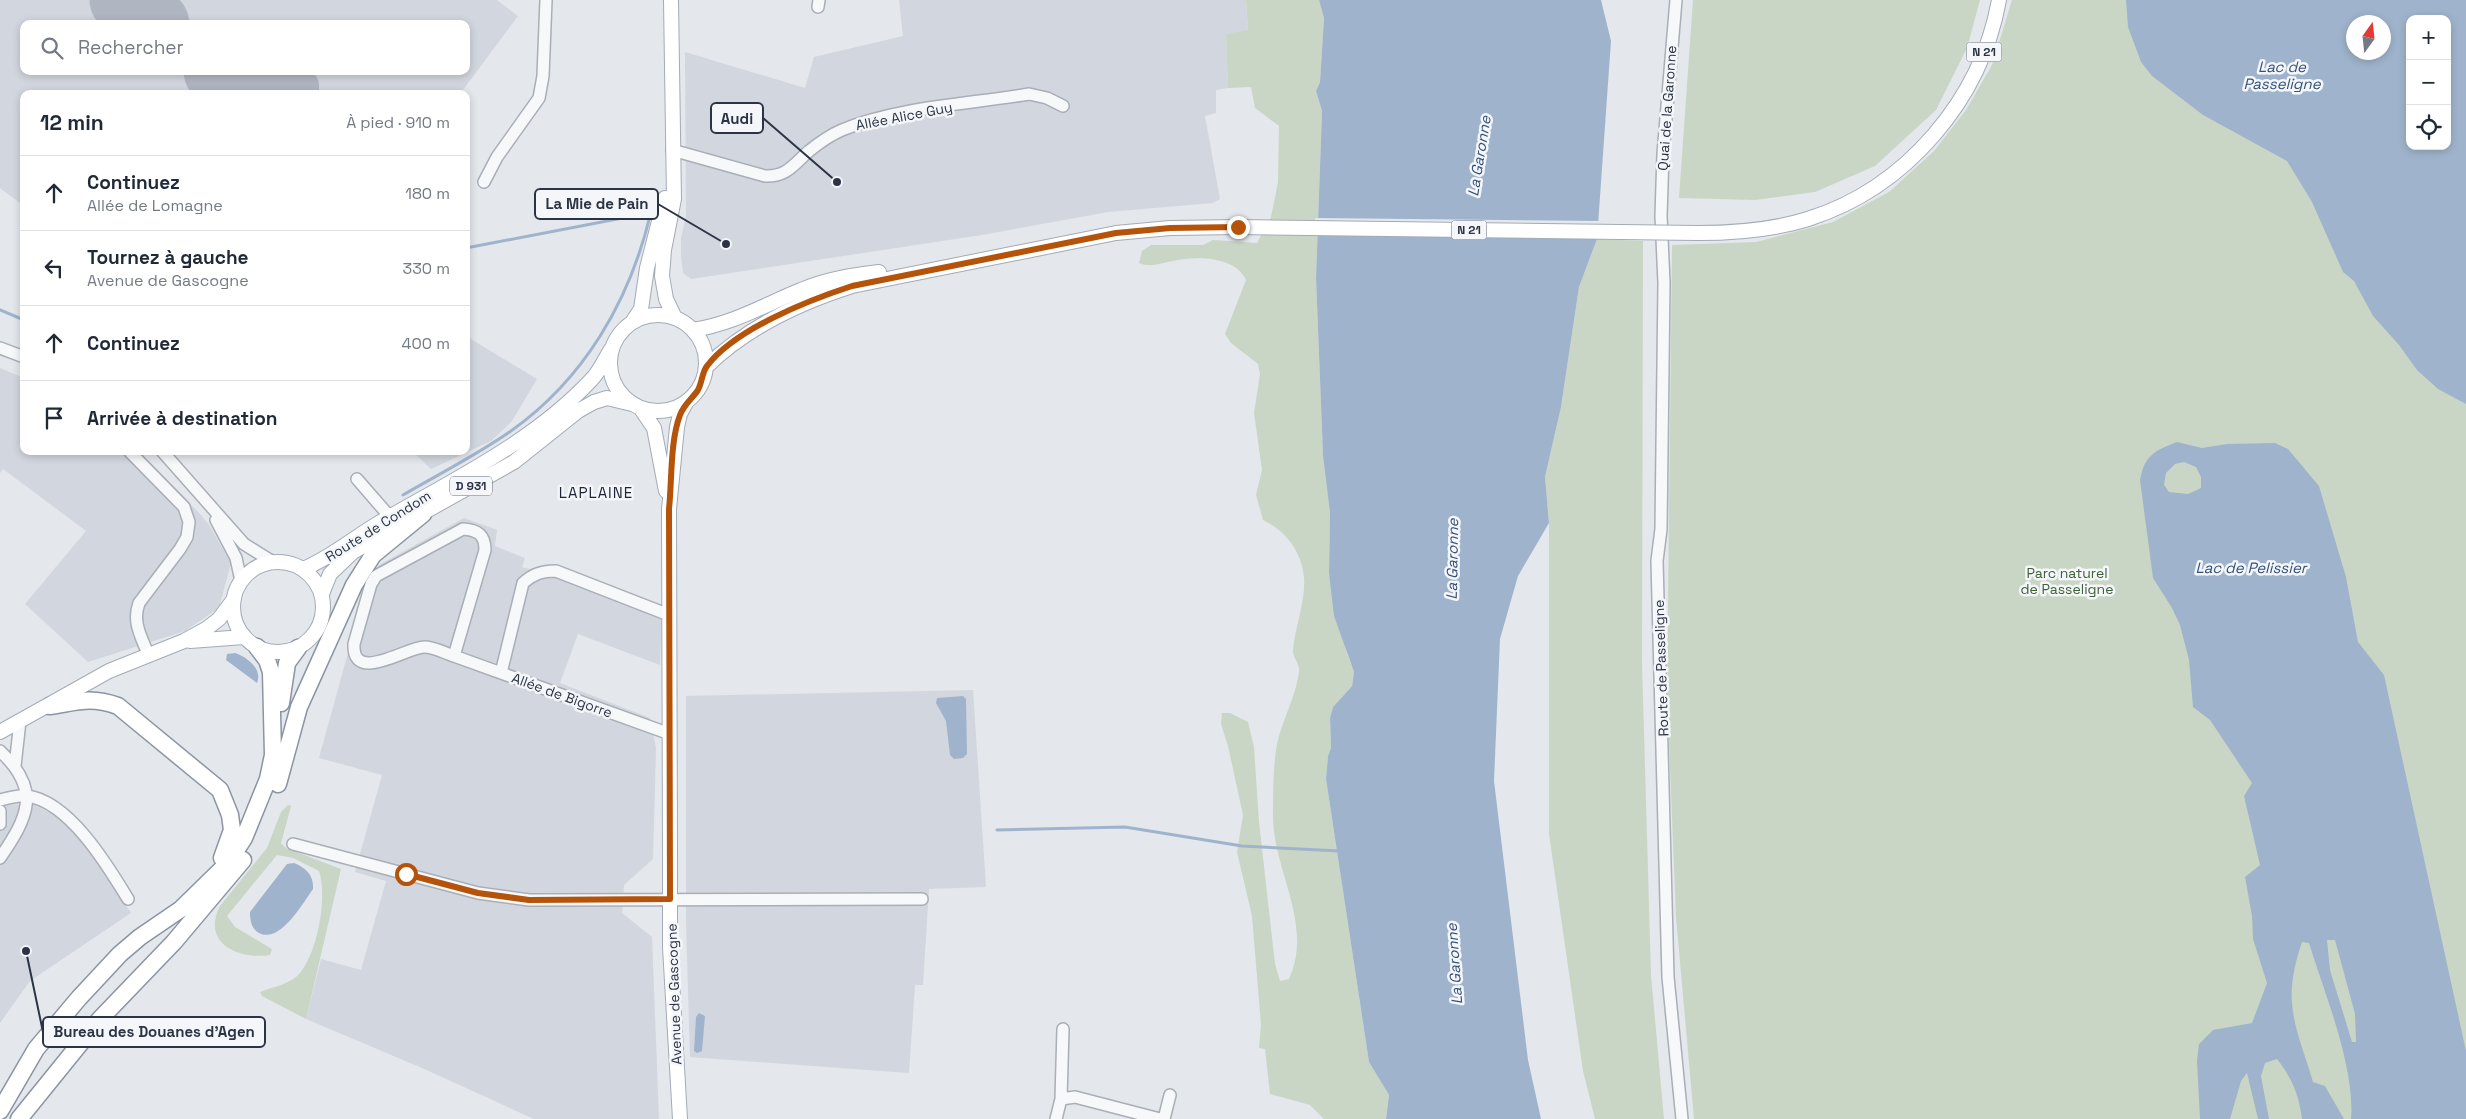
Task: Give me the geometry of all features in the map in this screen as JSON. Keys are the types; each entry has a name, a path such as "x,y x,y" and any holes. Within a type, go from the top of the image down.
{"highway":[{"path":"19,1119 100,1019 174,942 236,871 264,821 278,784 299,707 354,585 373,555 423,514"},
{"path":"0,1111 36,1048 114,960 140,936 181,909 227,864 244,838 268,779 273,755 271,672 267,660 251,642"},
{"path":"278,784 282,686 287,663 298,648"},
{"path":"48,706 86,699 104,701 118,706 220,790 230,815 232,830 228,844 211,880"}],"main road":[{"path":"671,0 674,199 664,250 662,276 666,299 675,318"},
{"name":"N 21","path":"1698,230 1758,224 1811,212 1847,197 1883,175 1911,151 1931,130 1954,97 1975,52 1990,0"},
{"name":"N 21","path":"693,330 718,326 743,317 802,289 853,275 908,268 1113,228 1172,223 1752,230 1806,220 1844,205 1887,178 1909,161 1929,140 1960,101 1985,48 1996,18 1999,0"},
{"path":"634,321 654,315 675,318 693,330 701,341 706,367 703,380 697,392 687,402 673,409 657,412 637,406 620,394 612,380 609,365 611,349 616,338 634,321 641,309 647,268 665,198 672,154"},
{"name":"N 21","path":"706,367 726,348 758,327 814,299 852,286 1116,233 1239,224"},
{"name":"Route de Condom","path":"303,568 322,561 357,536 503,451 532,430 594,377 611,349"},
{"name":"Route de Condom","path":"322,594 330,574 352,552 514,462 578,411 594,402 607,398 637,406"},
{"name":"Avenue de Gascogne","path":"680,1119 670,947 669,509 677,427 680,414 687,402"},
{"name":"Avenue de Gascogne","path":"637,406 654,428 669,509"},
{"path":"0,732 109,671 184,641 219,619 234,599 241,581 250,572 273,562 288,563 303,568 318,584 322,594 324,606 320,625 309,640 298,648 284,652 270,651 251,642 184,641"},
{"path":"234,599 235,619 251,642"}],"street":[{"path":"484,182 498,157 539,98 543,76 546,0"},
{"name":"Quai de la Garonne","path":"1661,216 1664,144 1676,0"},
{"name":"Allée Alice Guy","path":"672,154 765,176 776,176 793,168 820,142 839,131 873,120 1030,94 1047,98 1063,106"},
{"name":"Route de Passeligne","path":"1661,216 1664,283 1661,529 1657,561 1668,976 1682,1119"},
{"path":"0,348 20,356"},
{"path":"133,455 184,507 189,522 187,537 180,549 139,603 136,611 136,623 148,654"},
{"path":"166,455 244,544 273,562"},
{"path":"357,479 390,517"},
{"path":"196,489 229,543 240,568 241,581"},
{"name":"Allée de Bigorre","path":"454,656 485,550 485,542 482,535 474,529 463,529 376,576 354,644 353,652 356,656 369,664 378,663 423,647 432,648 500,673 670,734"},
{"path":"500,673 523,583 530,577 544,571 556,571 669,615"},
{"path":"15,766 20,721"},
{"path":"0,751 15,766 24,781 27,796 27,807 22,825 0,858"},
{"path":"0,800 27,796 47,803 89,840 128,899"},
{"path":"0,811 0,824"},
{"path":"292,844 496,897 529,900 922,900"},
{"path":"1056,1119 1062,1099 1063,1029"},
{"path":"1062,1099 1075,1097 1162,1119 1170,1095"}],"shaded area":[{"path":"0,0 497,0 518,16 463,90 20,90 20,203 0,188"},
{"path":"899,0 1246,0 1248,31 1226,34 1228,88 1216,90 1216,113 1205,116 1220,199 1213,203 1108,212 982,235 691,279 683,273 681,238 686,216 685,52 805,88 814,57 903,36"},
{"path":"470,338 537,379 512,421 491,441 470,451"},
{"path":"0,368 20,376 20,455 142,455 200,514 209,525 231,563 219,608 185,631 88,662 25,604 86,531 3,469 0,473"},
{"path":"416,455 461,455 431,469"},
{"path":"464,518 497,530 495,546 525,558 522,567 554,576 662,617 660,665 578,634 560,683 650,718 656,748 653,859 624,885 622,913 652,937 659,1119 534,1119 422,1068 306,1019 321,959 361,970 386,881 355,872 382,775 319,758 368,580 379,565"},
{"path":"973,690 986,887 929,889 923,985 915,985 909,1073 690,1057 686,924 686,696"},
{"path":"32,804 57,816 85,842 131,913 30,981 0,1023 0,805"}],"green space":[{"path":"1246,0 1319,0 1324,17 1320,82 1316,91 1322,111 1316,278 1323,456 1330,513 1329,573 1347,654 1354,672 1352,686 1333,707 1330,718 1331,748 1328,756 1326,779 1369,1062 1389,1095 1386,1119 1324,1119 1310,1105 1270,1094 1265,1049 1259,1048 1261,1025 1252,916 1237,852 1243,815 1228,746 1221,724 1222,713 1230,713 1248,722 1254,747 1259,822 1275,964 1280,981 1289,979 1295,958 1297,938 1295,918 1275,837 1273,816 1274,780 1277,744 1298,680 1298,665 1293,650 1303,595 1303,568 1296,551 1286,536 1263,520 1256,495 1262,470 1254,413 1260,374 1258,364 1231,343 1225,334 1246,280 1241,272 1233,266 1224,262 1203,258 1182,259 1152,265 1139,263 1142,251 1151,245 1203,245 1213,240 1257,243 1271,217 1278,182 1279,126 1255,108 1251,87 1228,88 1226,34 1248,30"},
{"path":"1693,0 1980,0 1967,48 1936,110 1875,166 1815,192 1755,200 1679,198"},
{"name":"Parc naturel de Passeligne","path":"2012,0 2466,0 2466,1119 1694,1119 1676,917 1667,693 1672,245 1756,242 1833,222 1889,192 1934,151 1966,110 1992,65"},
{"path":"1597,239 1643,241 1642,663 1651,975 1664,1119 1595,1119 1583,1071 1549,834 1549,523 1545,477 1561,407 1579,287"},
{"path":"288,805 291,806 281,843 286,848 341,869 306,1019 262,996 260,992 292,980 303,968 310,956 319,927 321,911 322,896 319,871 293,858 277,855 227,916 235,927 272,949 270,955 246,955 235,951 219,939 215,930 215,919 220,906 267,848 281,812"}],"water":[{"name":"La Garonne","path":"1319,0 1601,0 1611,41 1597,239 1579,287 1561,407 1545,477 1549,523 1518,576 1500,639 1494,781 1528,1060 1541,1119 1386,1119 1389,1095 1369,1062 1326,779 1328,756 1331,748 1330,718 1333,707 1352,686 1354,672 1334,616 1329,573 1330,513 1323,456 1316,278 1322,111 1316,91 1320,82 1324,18"},
{"name":"Lac de Passeligne","path":"2126,0 2466,0 2466,404 2438,389 2417,370 2399,345 2373,316 2354,281 2343,272 2312,202 2287,161 2203,115 2152,76 2141,62 2128,27"},
{"name":"Lac de Pelissier","path":"2177,442 2202,448 2227,444 2275,443 2288,449 2319,486 2346,577 2358,642 2384,675 2466,1051 2466,1119 2351,1119 2348,1076 2338,1031 2309,943 2302,942 2292,988 2295,1023 2313,1082 2325,1086 2344,1119 2302,1119 2294,1087 2277,1059 2265,1063 2261,1076 2269,1119 2258,1119 2247,1073 2241,1081 2230,1119 2200,1119 2197,1061 2199,1044 2213,1030 2252,1023 2267,983 2253,939 2252,916 2245,877 2260,865 2244,796 2252,783 2210,720 2193,707 2189,660 2180,625 2172,608 2153,578 2140,480 2148,459 2157,451","holes":["2184,462 2196,467 2201,477 2201,488 2188,494 2169,492 2164,485 2166,473 2175,464","2327,940 2335,940 2355,1014 2356,1042 2352,1042 2330,970"]},
{"path":"235,653 244,657 256,668 258,673 257,683 226,660 227,654"},
{"path":"963,696 966,699 967,754 963,758 954,759 950,755 946,721 936,703 937,698"},
{"path":"294,863 302,867 311,876 313,889 283,928 267,935 259,933 254,929 250,912 287,864"},
{"path":"699,1013 705,1016 702,1051 697,1053 694,1051 696,1017"}],"pier":[{"path":"1315,218 1600,221 1599,236 1315,233"}],"waterway":[{"path":"403,495 498,440 537,410 561,388 582,363 616,308 630,279 650,216 645,208 633,216 470,247"},
{"path":"0,310 20,318"},
{"path":"997,830 1125,827 1242,846 1339,851"}],"taxiway":[{"path":"232,75 305,85 305,90"}],"runway":[{"path":"124,0 150,20"},
{"path":"223,75 243,90"}],"place":[{"name":"Audi","path":"837,182"},
{"name":"La Mie de Pain","path":"726,244"},
{"name":"Bureau des Douanes d'Agen","path":"26,951"}],"district":[{"name":"LAPLAINE","path":"596,492"}],"route":[{"path":"406,874 496,897 529,900 670,899 669,509 677,427 680,414 687,402 697,392 703,380 706,367 726,348 784,312 852,286 909,273 1116,233 1170,228 1238,227"}]}
